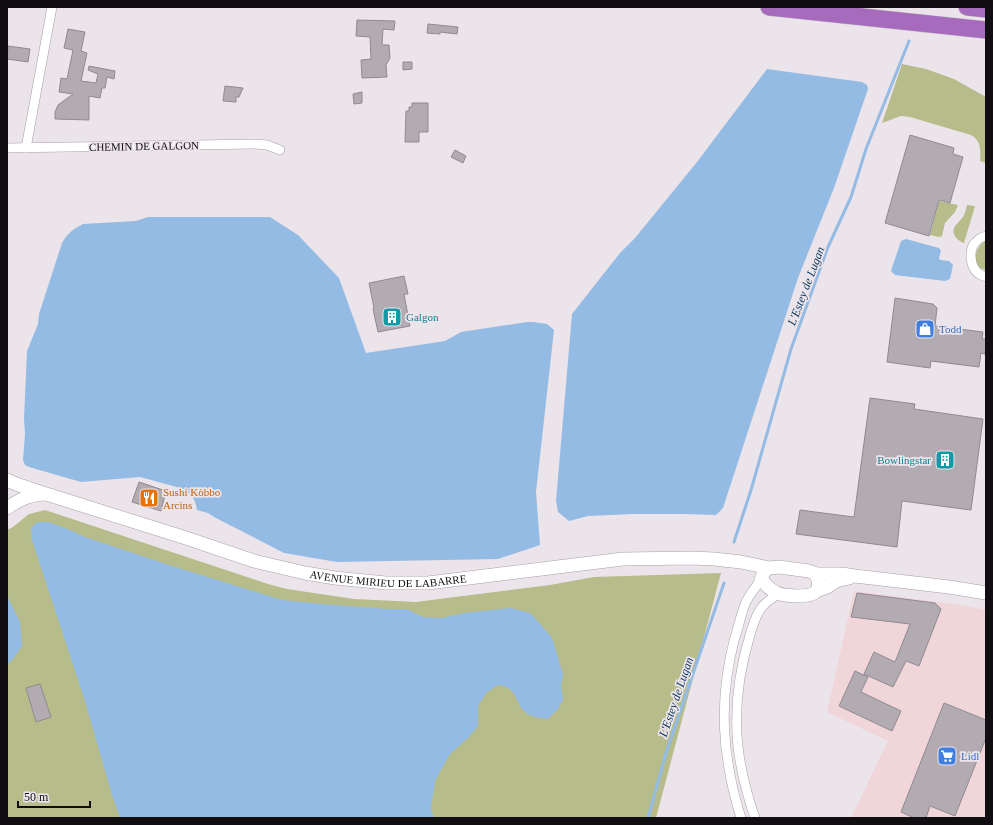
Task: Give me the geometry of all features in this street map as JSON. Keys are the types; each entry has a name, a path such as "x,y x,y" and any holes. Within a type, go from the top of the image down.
{"highway":[{"path":"769,7 986,30"},
{"path":"967,7 986,9"}],"main road":[{"name":"AVENUE MIRIEU DE LABARRE","path":"7,480 254,562 335,578 379,582 428,583 623,559 692,558 714,559 769,568 809,571 816,574 842,574 950,587 986,593"},
{"path":"7,480 12,491 7,508"},
{"name":"AVENUE MIRIEU DE LABARRE","path":"7,508 19,500 38,494 46,494"},
{"path":"739,562 761,579 767,587 778,594"},
{"path":"761,579 764,572 769,568"},
{"path":"816,574 819,584 818,590"},
{"name":"AVENUE MIRIEU DE LABARRE","path":"778,594 805,596 813,594 838,580 855,576"}],"street":[{"path":"26,148 52,7"},
{"name":"CHEMIN DE GALGON","path":"7,148 255,144 267,145 280,150"},
{"path":"986,236 978,239 971,252 971,261 974,269 979,275 986,277"},
{"path":"741,818 734,797 725,747 724,707 728,668 732,651 746,604 761,579"},
{"path":"755,818 746,793 741,770 736,722 738,688 744,652 754,619 764,604 778,594"},
{"path":"724,722 736,722"}],"shaded area":[{"path":"854,591 961,605 986,610 986,818 851,818 888,741 827,712"}],"green space":[{"path":"902,64 926,69 954,79 986,97 986,163 980,161 979,143 971,135 910,117 901,116 882,123"},
{"path":"939,201 958,205 955,212 945,223 942,236 939,237 930,235"},
{"path":"967,205 975,206 964,243 956,238 954,228 964,216"},
{"path":"986,241 986,270 978,265 976,257 979,248"},
{"path":"45,510 268,584 287,589 354,599 416,602 550,585 594,577 721,573 656,818 7,818 7,530 29,514"}],"water":[{"path":"767,69 862,82 867,85 868,89 834,188 798,278 723,508 716,515 633,514 588,516 569,521 558,512 556,501 572,314 620,253 635,238 697,162"},
{"path":"148,217 270,217 298,235 339,278 366,353 445,341 461,332 527,322 547,324 554,330 536,492 540,545 498,559 337,562 284,553 208,513 197,510 190,493 184,489 140,477 81,482 25,465 23,460 27,351 38,324 39,314 62,243 71,232 83,224 136,221"},
{"path":"906,239 939,248 941,251 939,258 940,260 949,261 953,265 950,279 945,281 895,275 891,271 901,241"},
{"path":"37,522 48,522 85,537 172,566 282,600 388,609 407,609 423,617 442,618 464,613 511,608 530,613 552,638 563,674 561,686 563,700 558,709 548,719 535,717 526,713 512,691 504,686 498,685 486,693 478,706 478,726 469,737 450,754 435,781 431,809 434,818 120,818 84,698 32,540 31,528"},
{"path":"7,596 20,622 22,646 7,665"}],"building":[{"path":"357,20 395,21 394,30 383,29 382,45 389,45 390,58 386,65 387,77 362,78 361,60 371,59 370,37 356,36"},
{"path":"428,24 458,27 457,34 440,32 440,34 427,33"},
{"path":"68,29 85,32 81,51 87,53 81,81 96,83 98,74 88,70 89,66 115,71 114,79 107,77 105,88 102,88 100,98 89,96 89,120 55,119 55,112 58,105 73,94 59,92 61,78 67,79 73,50 64,48"},
{"path":"8,46 30,49 28,62 7,59"},
{"path":"403,62 412,62 412,69 403,70"},
{"path":"225,86 243,88 239,97 236,97 236,102 223,101"},
{"path":"362,92 362,103 354,104 353,94"},
{"path":"412,103 428,103 428,132 419,132 419,142 405,142 406,111 409,111 409,107 412,107"},
{"path":"910,135 954,148 953,154 963,157 950,203 939,200 929,236 885,223"},
{"path":"455,150 466,156 463,163 451,157"},
{"path":"404,276 408,294 404,294 410,326 378,332 369,283"},
{"name":"Todd","path":"895,298 933,304 937,308 935,326 983,332 982,339 986,339 985,354 981,353 979,367 931,361 930,368 887,362"},
{"path":"870,398 915,404 914,409 983,419 971,510 902,501 897,547 796,534 800,510 854,517"},
{"path":"139,482 166,491 161,511 132,502"},
{"path":"857,593 935,603 941,609 919,666 906,661 893,687 864,674 874,652 895,662 910,624 851,617"},
{"path":"855,671 868,677 861,692 901,711 892,731 839,706"},
{"path":"40,684 51,717 36,722 26,688"},
{"path":"944,703 986,720 986,738 955,816 930,806 926,818 914,818 901,812"}],"waterway":[{"name":"L'Estey de Lugan","path":"734,542 751,490 791,349 828,247 851,197 866,149 909,41"},
{"name":"L'Estey de Lugan","path":"648,818 666,753 724,583"}],"place":[{"name":"Galgon","path":"392,317"},
{"name":"Todd","path":"925,329"},
{"name":"Bowlingstar","path":"945,460"},
{"name":"Sushi Kòbbo Arcins","path":"149,498"},
{"name":"Lidl","path":"947,756"}]}
